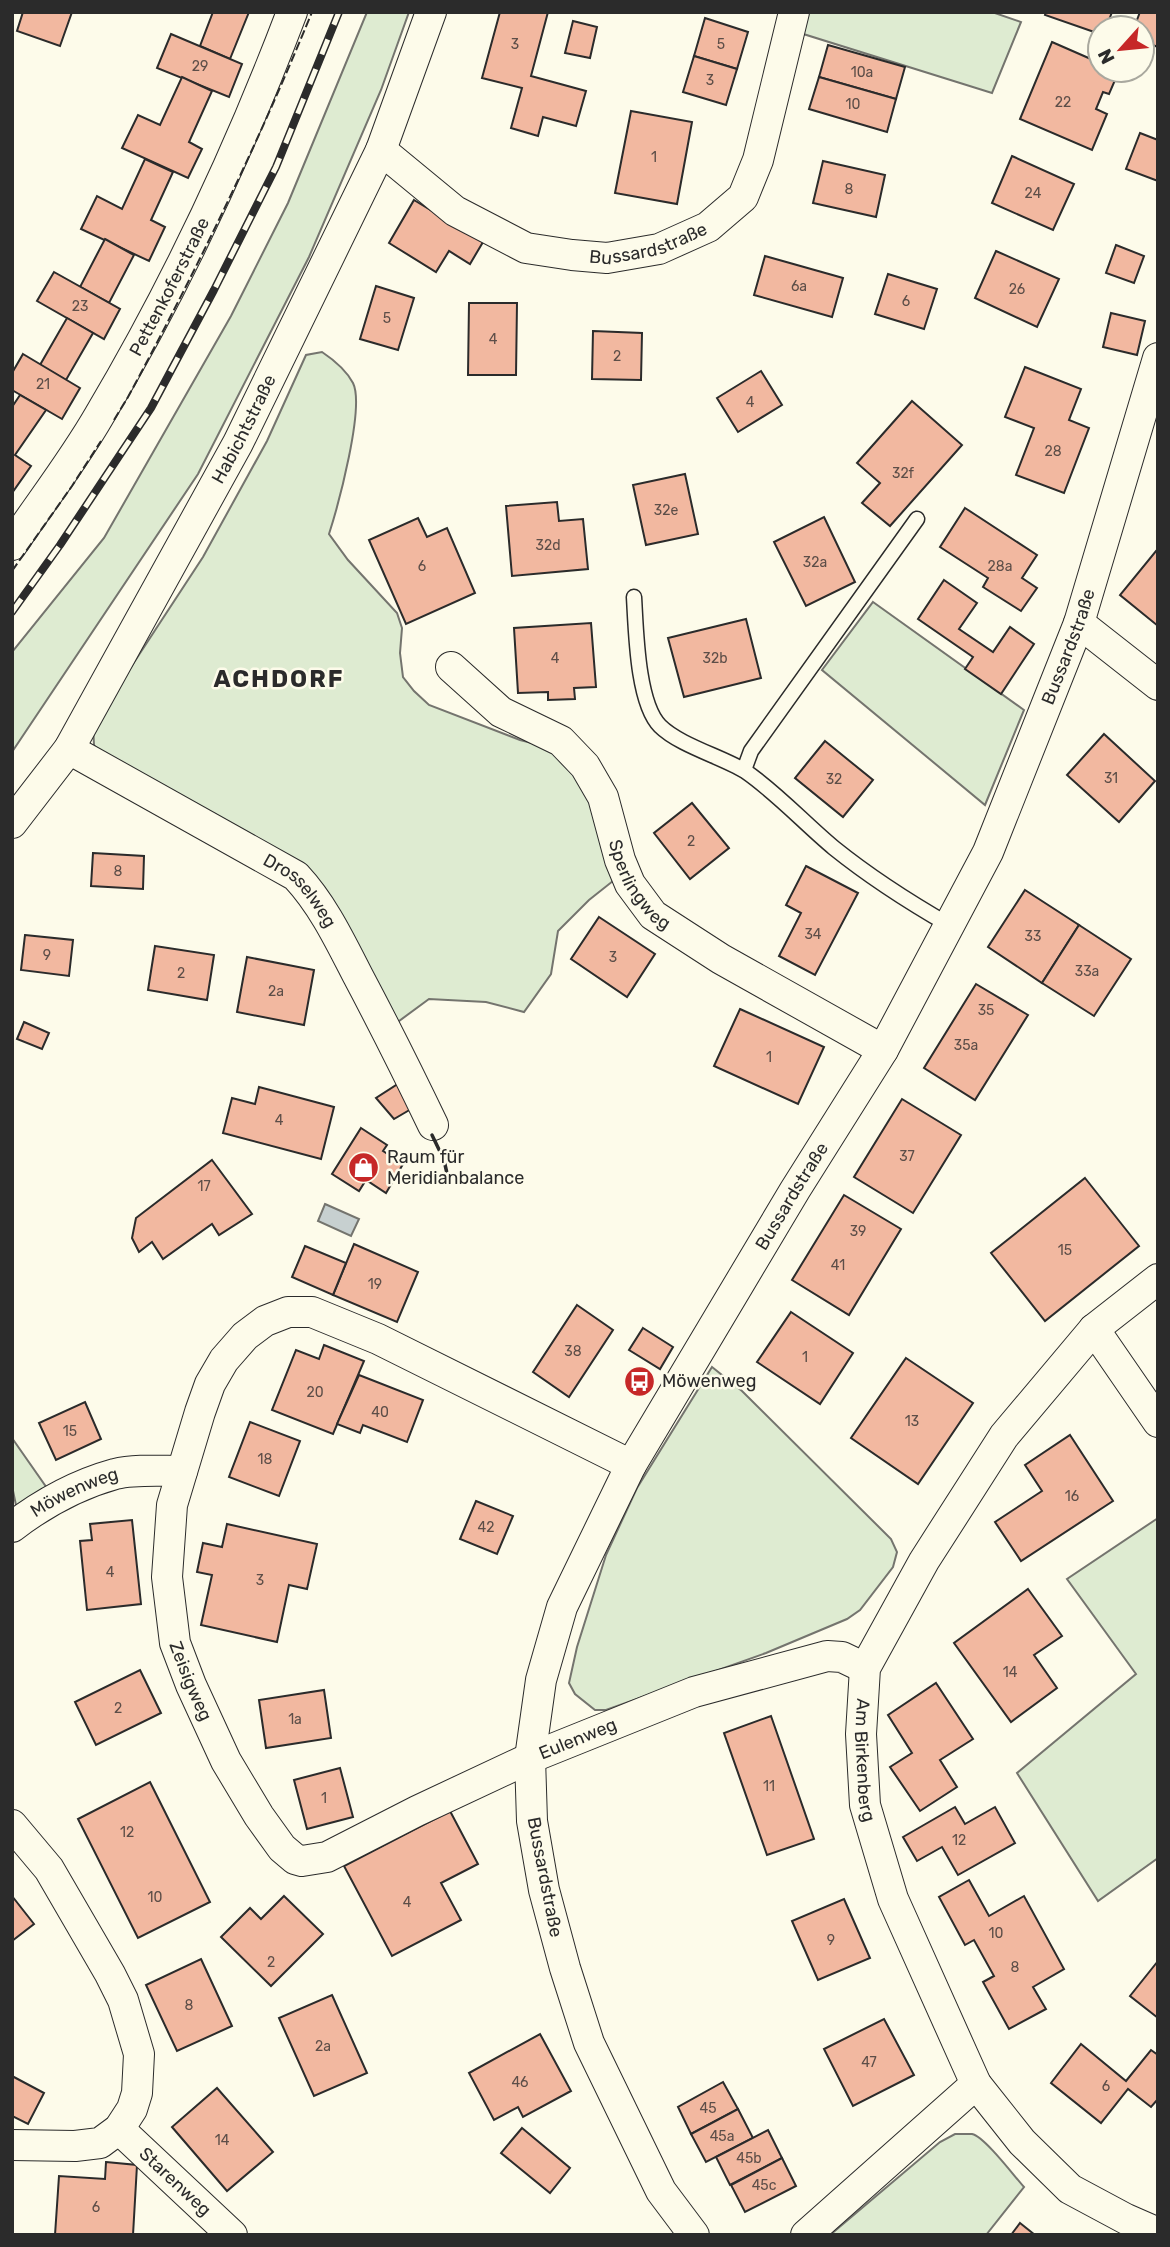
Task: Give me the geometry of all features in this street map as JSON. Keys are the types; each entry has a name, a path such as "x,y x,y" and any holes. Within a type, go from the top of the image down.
{"street":[{"name":"Pettenkoferstraße","path":"12,545 98,418 180,268 233,158 292,12"},
{"name":"Habichtstraße","path":"12,823 69,749 238,443 382,150 431,12"},
{"name":"Bussardstraße","path":"382,150 455,211 526,248 607,258 659,249 708,227 743,197 758,160 794,12"},
{"name":"Bussardstraße","path":"694,2235 662,2191 589,2043 544,1890 532,1821 530,1758 541,1680 562,1607 631,1465 752,1261 883,1050 988,852 1079,623 1158,358"},
{"path":"1079,623 1158,685"},
{"name":"Sperlingweg","path":"451,667 501,712 561,741 586,766 603,797 620,860 630,884 653,915 722,959 883,1050"},
{"name":"Drosselweg","path":"69,749 296,876 311,892 340,941 433,1125"},
{"name":"Am Birkenberg","path":"1158,1279 1094,1329 1004,1436 924,1561 865,1668 861,1734 865,1805 893,1899 976,2084 1022,2142 1070,2189 1158,2233"},
{"path":"182,1471 210,1384 224,1360 245,1336 265,1321 288,1312 312,1311 378,1339 631,1465"},
{"path":"1094,1329 1158,1422"},
{"name":"Möwenweg","path":"12,1527 33,1511 74,1490 117,1473 182,1471"},
{"name":"Zeisigweg","path":"182,1471 172,1505 167,1577 175,1643 226,1761 258,1816 282,1848 295,1859 302,1861"},
{"name":"Eulenweg","path":"302,1861 327,1857 530,1758 694,1692 827,1656 842,1657 865,1668"},
{"path":"12,1825 49,1869 123,2000 139,2054 132,2109 118,2129 100,2143 75,2146 12,2145"},
{"path":"806,2235 976,2084"},
{"name":"Starenweg","path":"118,2129 232,2235"}],"lane":[{"path":"744,770 751,751 917,519"},
{"path":"634,597 637,649 647,702 660,726 693,746 744,770 834,848 897,894 949,925"}],"green space":[{"path":"367,12 409,12 381,90 309,257 198,474 12,752 12,652 104,538 231,316 288,203"},
{"path":"805,12 992,12 1021,22 992,93 797,32"},
{"path":"322,352 347,374 356,395 349,457 329,534 348,560 397,613 402,628 400,653 403,677 429,705 520,740 544,746 570,767 587,793 613,881 558,931 551,974 524,1012 486,1002 429,999 395,1024 311,892 109,766 94,745 93,725 203,557 267,441 306,355"},
{"path":"873,602 1024,710 985,805 822,670"},
{"path":"712,1367 742,1391 891,1539 897,1552 893,1567 860,1610 847,1619 766,1653 606,1710 595,1710 575,1694 569,1683 577,1647 606,1555 637,1488"},
{"path":"12,1438 49,1491 17,1510 12,1486"},
{"path":"1158,1518 1158,1858 1098,1901 1017,1773 1136,1674 1067,1579"},
{"path":"955,2134 972,2134 978,2137 992,2149 1024,2187 986,2235 830,2235 940,2142"}],"shaded area":[{"path":"325,1204 359,1219 351,1236 318,1221"}],"building":[{"path":"23,12 72,12 60,46 17,31"},
{"path":"213,12 249,12 230,59 200,46"},
{"path":"500,12 548,12 531,76 586,91 576,126 543,117 538,136 511,128 522,88 482,78"},
{"path":"1046,12 1112,12 1086,14 1086,29 1045,15"},
{"path":"1158,12 1158,47 1156,14 1139,14"},
{"path":"705,18 748,32 737,69 694,56"},
{"path":"573,21 597,27 590,58 565,53"},
{"path":"171,34 242,64 229,97 157,68"},
{"path":"1052,42 1086,57 1086,84 1113,84 1109,94 1103,92 1096,109 1107,114 1092,150 1020,119"},
{"path":"828,45 905,67 896,99 819,77"},
{"path":"694,56 737,69 726,105 683,92"},
{"path":"182,77 212,91 189,142 202,149 188,178 122,148 138,115 160,125"},
{"path":"819,77 896,99 887,132 809,109"},
{"path":"631,111 692,122 677,204 615,193"},
{"path":"1140,133 1158,140 1158,181 1126,169"},
{"path":"1012,156 1074,184 1053,230 992,203"},
{"path":"145,159 173,172 151,220 165,227 149,261 81,229 97,196 122,209"},
{"path":"823,161 885,175 876,217 813,203"},
{"path":"414,200 483,242 470,264 449,251 436,272 389,243"},
{"path":"105,239 134,255 109,303 80,287"},
{"path":"1116,245 1144,256 1134,283 1106,273"},
{"path":"996,251 1059,279 1037,327 975,298"},
{"path":"765,256 843,278 832,317 754,295"},
{"path":"54,272 120,309 104,339 37,301"},
{"path":"888,274 937,289 924,329 875,314"},
{"path":"376,286 414,298 398,350 360,339"},
{"path":"469,303 517,303 516,375 468,375"},
{"path":"1111,313 1145,321 1137,355 1103,347"},
{"path":"67,318 93,333 66,380 40,365"},
{"path":"593,331 642,333 641,380 592,379"},
{"path":"23,354 80,388 62,419 12,390 12,373"},
{"path":"1025,367 1081,389 1069,420 1089,428 1064,493 1016,475 1034,428 1005,417"},
{"path":"761,371 782,405 738,432 717,398"},
{"path":"20,395 46,410 15,455 31,466 12,493 12,407"},
{"path":"912,401 962,445 890,526 862,503 880,483 857,463"},
{"path":"685,474 698,534 646,545 633,485"},
{"path":"557,502 559,521 583,519 588,569 512,576 506,506"},
{"path":"965,508 1037,555 1022,578 1037,588 1021,611 983,587 988,578 940,547"},
{"path":"824,517 855,582 806,606 774,542"},
{"path":"418,518 427,537 447,528 475,593 406,624 369,540"},
{"path":"1156,551 1158,552 1158,626 1120,595"},
{"path":"944,580 977,603 959,629 993,652 1010,627 1034,644 1001,694 965,669 973,657 918,619"},
{"path":"746,619 761,678 684,697 668,638"},
{"path":"591,623 596,687 574,688 575,699 548,700 548,692 518,693 514,628"},
{"path":"1104,734 1155,781 1119,822 1067,775"},
{"path":"825,741 873,780 843,817 795,778"},
{"path":"692,803 729,848 690,879 654,833"},
{"path":"93,853 144,856 143,889 91,886"},
{"path":"806,866 858,893 815,975 779,956 801,913 786,905"},
{"path":"1025,890 1079,925 1042,983 988,947"},
{"path":"599,917 655,954 627,997 571,959"},
{"path":"1079,925 1131,959 1094,1016 1042,983"},
{"path":"25,935 73,940 69,976 21,970"},
{"path":"155,946 214,955 207,1000 148,990"},
{"path":"247,957 314,970 304,1025 237,1012"},
{"path":"976,984 1028,1015 975,1100 924,1068"},
{"path":"740,1009 824,1047 798,1104 714,1066"},
{"path":"24,1022 49,1033 42,1049 17,1039"},
{"path":"404,1080 418,1105 394,1119 376,1098"},
{"path":"259,1087 334,1107 321,1159 223,1133 232,1098 255,1104"},
{"path":"902,1099 961,1135 913,1213 854,1177"},
{"path":"361,1128 387,1145 383,1151 403,1164 386,1193 366,1180 359,1191 332,1174"},
{"path":"212,1160 252,1214 219,1235 212,1224 163,1259 152,1242 139,1252 132,1238 136,1218"},
{"path":"1085,1178 1139,1246 1045,1321 991,1253"},
{"path":"844,1195 901,1229 849,1315 792,1280"},
{"path":"354,1244 418,1272 397,1322 333,1295"},
{"path":"305,1246 346,1263 333,1295 292,1277"},
{"path":"577,1305 613,1330 569,1397 533,1372"},
{"path":"791,1312 853,1353 820,1404 757,1362"},
{"path":"643,1328 673,1347 660,1369 629,1350"},
{"path":"324,1345 364,1361 333,1434 272,1410 296,1350 319,1359"},
{"path":"906,1358 973,1403 918,1484 851,1438"},
{"path":"359,1375 423,1400 407,1442 363,1425 360,1433 337,1424"},
{"path":"85,1402 101,1439 56,1460 39,1423"},
{"path":"250,1422 300,1441 279,1496 229,1477"},
{"path":"1070,1435 1113,1501 1021,1561 995,1522 1042,1491 1025,1465"},
{"path":"476,1501 513,1516 497,1554 460,1539"},
{"path":"132,1520 141,1604 87,1610 80,1541 92,1540 90,1524"},
{"path":"227,1524 317,1544 307,1589 289,1585 277,1642 201,1625 212,1575 197,1572 203,1543 222,1547"},
{"path":"1028,1589 1062,1636 1034,1655 1057,1688 1011,1722 954,1643"},
{"path":"140,1670 161,1713 96,1745 75,1702"},
{"path":"936,1683 973,1739 940,1760 957,1787 920,1811 890,1767 912,1753 888,1715"},
{"path":"324,1690 331,1738 266,1748 259,1700"},
{"path":"771,1716 814,1839 767,1855 724,1733"},
{"path":"340,1768 353,1817 307,1829 294,1780"},
{"path":"150,1782 210,1902 138,1938 78,1819"},
{"path":"955,1807 965,1824 995,1807 1015,1843 958,1875 942,1847 917,1861 903,1837"},
{"path":"450,1811 478,1864 441,1883 461,1920 392,1956 344,1866"},
{"path":"969,1880 989,1916 1024,1896 1064,1969 1033,1987 1046,2009 1009,2029 983,1982 994,1976 974,1940 965,1945 939,1897"},
{"path":"12,1896 34,1924 12,1941"},
{"path":"284,1896 323,1934 271,1986 221,1937 250,1908 261,1919"},
{"path":"844,1899 870,1958 818,1980 792,1921"},
{"path":"201,1959 232,2026 177,2051 146,1985"},
{"path":"1158,1961 1158,2018 1130,1996"},
{"path":"332,1995 367,2073 314,2096 279,2018"},
{"path":"884,2019 914,2075 853,2106 824,2049"},
{"path":"540,2034 571,2091 523,2117 518,2107 494,2120 469,2073"},
{"path":"1081,2044 1126,2081 1151,2050 1158,2055 1158,2099 1151,2107 1128,2089 1101,2123 1051,2083"},
{"path":"12,2076 44,2093 28,2124 12,2116"},
{"path":"723,2082 738,2109 691,2134 678,2107"},
{"path":"217,2088 273,2152 227,2191 172,2127"},
{"path":"738,2109 753,2138 706,2162 691,2134"},
{"path":"522,2128 570,2168 550,2193 501,2153"},
{"path":"768,2130 782,2158 730,2185 716,2157"},
{"path":"782,2158 796,2186 745,2212 731,2185"},
{"path":"106,2162 137,2165 133,2235 55,2235 59,2176 105,2179"},
{"path":"1020,2223 1035,2235 1011,2235"}],"railway":[{"path":"12,612 151,408 276,167 339,12"}],"fence":[{"path":"114,420 202,255 270,110 312,12"},
{"path":"12,571 101,441"}],"wall":[{"path":"432,1135 444,1160 448,1178"}],"place":[{"name":"Raum für Meridianbalance","path":"364,1167"},
{"name":"Möwenweg","path":"639,1381"}],"district":[{"name":"ACHDORF","path":"279,679"}]}
